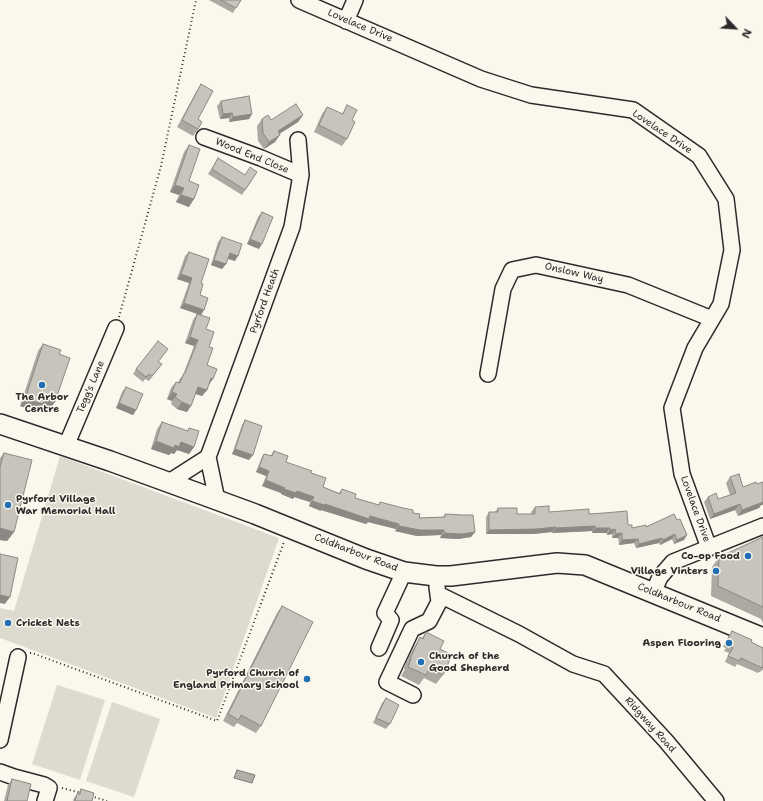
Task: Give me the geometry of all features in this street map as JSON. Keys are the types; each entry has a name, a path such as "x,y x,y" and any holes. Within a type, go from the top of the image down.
{"main road":[{"name":"Coldharbour Road","path":"0,424 169,482 255,514 366,559 437,585 452,576 557,563 585,565 763,638"}],"street":[{"name":"Lovelace Drive","path":"299,0 481,79 531,95 633,110 699,156 726,199 732,250 721,304 695,348 672,408 682,474 709,548"},
{"path":"346,21 355,0"},
{"name":"Wood End Close","path":"204,137 261,158 301,175"},
{"name":"Pyrford Heath","path":"208,457 292,227 301,175 298,140"},
{"name":"Onslow Way","path":"488,374 503,289 512,270 536,265 628,285 712,319"},
{"name":"Tegg's Lane","path":"66,446 116,328"},
{"path":"169,482 208,457 217,500"},
{"name":"Lovelace Drive","path":"653,593 660,577 674,562 763,526"},
{"path":"379,648 391,620 385,612 404,572"},
{"path":"413,695 387,682 412,629 429,621 439,602 437,585"},
{"name":"Ridgway Road","path":"437,585 573,664 604,674 666,741 716,801"},
{"path":"0,740 18,657"},
{"path":"0,772 14,778 44,785 47,795"}],"path":[{"path":"116,328 161,166 196,0"},
{"path":"18,657 32,653 216,721 286,536"},
{"path":"47,795 61,788 107,801"}],"shaded area":[{"path":"60,456 279,538 216,718 0,638 0,608 14,611"},
{"path":"57,685 105,700 80,780 32,764"},
{"path":"112,702 160,719 134,797 86,781"},
{"path":"237,770 255,775 252,783 234,778"}],"building":[{"path":"221,0 241,0 236,8"},
{"path":"201,84 213,91 198,119 202,122 198,129 182,120"},
{"path":"249,96 252,114 233,117 232,113 223,114 221,101"},
{"path":"296,104 303,115 278,131 280,135 269,142 263,133 262,119 268,115 271,120"},
{"path":"347,105 357,110 352,120 355,122 347,139 319,125 327,107 343,114"},
{"path":"189,145 200,149 189,181 199,185 194,199 181,195 184,188 175,185"},
{"path":"218,158 245,175 250,167 257,172 245,190 212,169"},
{"path":"262,212 273,217 262,244 250,239"},
{"path":"222,237 242,244 238,256 230,253 226,264 214,260"},
{"path":"189,252 209,259 201,283 203,284 200,295 208,298 204,310 184,303 192,278 181,274"},
{"path":"197,314 210,318 206,329 214,332 209,347 213,348 207,365 217,369 213,379 211,378 207,390 198,387 191,406 175,397 177,394 172,392 176,382 180,383 185,373 198,340 190,337"},
{"path":"158,341 168,349 158,362 162,364 152,376 149,374 146,377 136,369"},
{"name":"The Arbor Centre","path":"43,344 61,350 59,354 70,358 55,402 45,398 43,404 25,399"},
{"path":"126,387 143,394 136,410 119,403"},
{"path":"245,420 262,426 253,455 235,449"},
{"path":"162,422 188,431 189,428 199,431 194,447 181,442 179,447 175,445 174,448 156,441"},
{"path":"274,451 288,456 286,462 312,471 311,473 326,478 323,487 340,494 342,489 356,494 355,498 379,505 380,502 413,510 413,513 420,514 419,518 445,517 445,514 473,515 475,532 462,534 444,533 444,530 420,530 399,526 399,524 370,516 369,519 312,501 314,497 297,491 296,493 284,489 285,488 266,480 269,471 259,467 264,454 272,456"},
{"name":"Pyrford Village War Memorial Hall","path":"4,453 32,460 14,532 0,528 0,467"},
{"path":"739,474 743,487 756,482 757,484 763,482 763,502 742,510 740,504 714,514 708,497 716,493 718,499 736,493 730,477"},
{"path":"549,506 549,512 589,509 589,514 627,511 628,525 632,525 632,528 646,525 646,527 674,514 677,520 680,519 687,535 677,540 675,534 663,540 662,538 639,544 638,539 622,540 622,533 616,534 615,529 610,530 610,528 595,528 595,526 489,530 489,512 498,512 498,508 517,508 517,514 535,514 535,507"},
{"path":"763,537 763,607 718,586 719,557"},
{"path":"0,554 18,558 10,597 0,595"},
{"path":"282,606 313,622 261,726 241,715 239,720 228,714"},
{"path":"732,631 752,640 751,642 763,648 762,668 741,658 739,661 728,656 733,648 728,646 730,642 727,641"},
{"path":"426,632 444,641 440,649 452,655 443,675 430,668 426,675 408,667 420,637 423,639"},
{"path":"386,698 399,705 390,724 376,718"},
{"path":"12,779 31,784 27,801 7,801"},
{"path":"81,789 94,793 92,801 75,801 77,794 80,794"}],"place":[{"name":"The Arbor Centre","path":"42,385"},
{"name":"Pyrford Village War Memorial Hall","path":"8,505"},
{"name":"Co-op Food","path":"748,556"},
{"name":"Village Vinters","path":"716,571"},
{"name":"Cricket Nets","path":"8,623"},
{"name":"Aspen Flooring","path":"729,643"},
{"name":"Church of the Good Shepherd","path":"421,662"},
{"name":"Pyrford Church of England Primary School","path":"307,679"}]}
